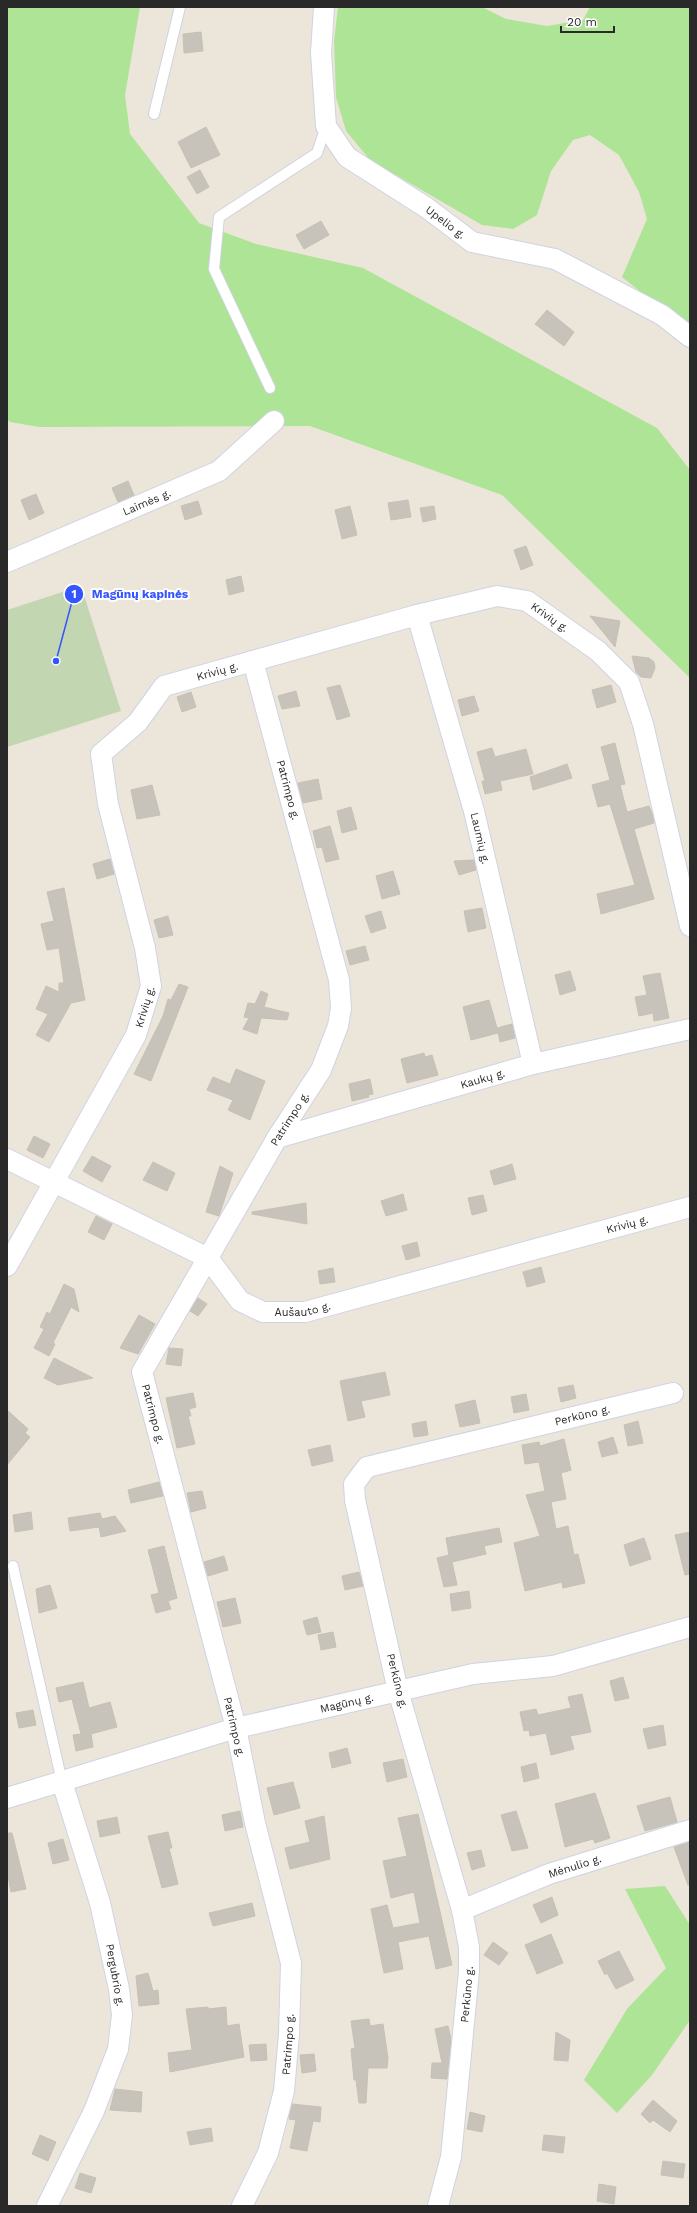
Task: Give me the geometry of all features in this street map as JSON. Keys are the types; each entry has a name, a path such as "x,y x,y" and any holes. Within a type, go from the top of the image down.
{"street":[{"path":"324,7 321,53 326,126"},
{"name":"Upelio g.","path":"326,126 347,157 427,208 472,242 495,248 555,259 662,315 690,337"},
{"name":"Laimės g.","path":"7,562 219,471 274,421"},
{"name":"Krivių g.","path":"7,1266 136,1035 151,986 145,948 108,804 101,754 138,722 164,686 417,615 497,596 527,601 598,651 629,682 643,724 690,926"},
{"name":"Laumių g.","path":"417,615 474,810 533,1064"},
{"name":"Patrimpo g.","path":"242,2206 268,2153 284,2091 289,2034 291,1963 255,1823 236,1728 142,1372 277,1138 321,1070 338,1026 341,1008 339,980 253,661"},
{"name":"Kaukų g.","path":"277,1138 533,1064 690,1029"},
{"name":"Aušauto g.","path":"7,1159 208,1258 240,1301 263,1312 281,1314 305,1312 565,1241"},
{"name":"Krivių g.","path":"565,1241 690,1207"},
{"name":"Perkūno g.","path":"438,2206 451,2157 469,1972 469,1948 462,1910 398,1691 355,1500 354,1484 367,1467 673,1393"},
{"name":"Magūnų g.","path":"7,1798 236,1728 473,1674 553,1666 690,1627"},
{"name":"Pergubrio g.","path":"47,2206 94,2111 118,2049 122,2015 119,1989 100,1903 62,1782"},
{"name":"Mėnulio g.","path":"462,1910 549,1874 690,1830"}],"lane":[{"path":"154,114 180,7"},
{"path":"270,388 214,269 219,217 317,153 326,126"},
{"path":"13,1566 62,1782"}],"green space":[{"path":"7,7 140,7 125,95 130,134 199,223 256,244 363,268 657,428 690,470 690,678 502,495 310,426 39,427 10,422 7,419"},
{"path":"338,7 482,7 506,19 547,26 583,20 590,7 690,7 690,331 622,277 647,219 639,192 619,155 590,135 573,140 551,171 537,215 513,229 482,225 370,160 346,131 336,97 334,41"},
{"path":"81,586 121,711 7,747 7,610"},
{"path":"665,1886 690,1925 690,2020 652,2075 617,2113 584,2080 627,2009 666,1968 625,1889"}],"building":[{"path":"201,32 203,51 184,53 183,34"},
{"path":"206,127 220,155 191,168 178,142"},
{"path":"200,170 209,187 197,194 187,177"},
{"path":"321,221 329,235 304,249 296,235"},
{"path":"547,310 574,332 564,346 535,324"},
{"path":"128,481 134,495 118,502 112,488"},
{"path":"36,494 44,513 29,520 21,500"},
{"path":"408,500 411,517 391,520 388,503"},
{"path":"198,501 202,514 185,520 181,506"},
{"path":"350,506 357,535 342,539 335,510"},
{"path":"434,506 436,519 423,522 420,508"},
{"path":"526,546 533,565 521,570 514,550"},
{"path":"241,576 244,591 229,595 226,580"},
{"path":"590,616 620,621 615,647"},
{"path":"632,656 649,658 654,662 655,668 651,678 641,677 636,672"},
{"path":"340,685 350,716 337,720 327,688"},
{"path":"611,685 616,702 597,708 592,690"},
{"path":"296,691 300,706 282,709 278,696"},
{"path":"191,692 196,707 182,712 177,697"},
{"path":"474,696 479,711 462,716 458,700"},
{"path":"615,743 625,784 620,785 627,812 649,806 653,816 654,823 634,829 654,899 601,914 597,894 635,885 610,804 598,807 592,785 610,780 601,747"},
{"path":"492,748 495,757 526,749 533,774 500,781 502,790 485,794 482,781 485,781 477,752"},
{"path":"567,764 572,778 533,790 530,777"},
{"path":"318,779 322,799 303,803 298,783"},
{"path":"152,785 160,815 137,819 131,790"},
{"path":"351,807 357,829 342,833 337,811"},
{"path":"330,826 339,859 326,862 322,847 317,848 313,831"},
{"path":"110,859 114,874 97,879 93,864"},
{"path":"474,860 476,870 459,875 454,861"},
{"path":"393,871 400,894 382,899 376,876"},
{"path":"64,888 85,1000 71,1003 49,1042 36,1035 48,1014 36,1009 46,986 59,992 59,983 64,983 59,948 47,950 41,924 54,921 47,892"},
{"path":"482,908 486,928 468,932 464,911"},
{"path":"381,911 386,928 371,933 365,916"},
{"path":"168,916 173,935 159,938 154,920"},
{"path":"365,946 369,960 350,965 346,951"},
{"path":"570,971 576,990 560,995 555,975"},
{"path":"660,973 669,1018 654,1021 653,1013 639,1016 635,997 647,995 643,976"},
{"path":"179,984 188,987 151,1081 134,1074 163,1016 168,999 171,1000"},
{"path":"261,991 268,994 264,1007 289,1013 287,1020 261,1018 257,1034 243,1029 249,1018 244,1017 248,1003 255,1004"},
{"path":"489,1000 497,1028 512,1024 515,1038 500,1042 498,1033 471,1040 463,1007"},
{"path":"424,1053 425,1057 432,1055 438,1075 407,1083 401,1059"},
{"path":"236,1069 265,1081 250,1120 228,1110 233,1100 207,1090 213,1077 230,1084"},
{"path":"370,1079 373,1094 368,1095 369,1097 352,1101 349,1084"},
{"path":"34,1136 50,1144 43,1158 27,1150"},
{"path":"92,1156 111,1166 102,1182 83,1171"},
{"path":"153,1162 175,1173 167,1191 143,1180"},
{"path":"512,1164 516,1179 494,1185 490,1171"},
{"path":"220,1166 233,1173 219,1216 206,1212"},
{"path":"403,1194 407,1210 386,1216 381,1201"},
{"path":"483,1195 487,1211 472,1215 468,1198"},
{"path":"306,1203 307,1224 252,1214 252,1212"},
{"path":"96,1216 112,1224 104,1240 88,1232"},
{"path":"417,1242 420,1256 406,1260 402,1246"},
{"path":"541,1267 545,1282 527,1287 523,1272"},
{"path":"333,1268 335,1282 320,1284 318,1271"},
{"path":"64,1284 74,1289 79,1312 71,1307 53,1343 55,1344 49,1356 34,1348 44,1329 40,1327 47,1312 50,1314"},
{"path":"198,1298 207,1304 198,1316 190,1311"},
{"path":"139,1315 155,1324 138,1354 120,1348"},
{"path":"169,1348 183,1349 181,1366 166,1364"},
{"path":"54,1358 93,1378 58,1385 44,1378"},
{"path":"385,1372 390,1395 361,1401 365,1417 348,1421 340,1381"},
{"path":"573,1385 576,1398 561,1402 558,1388"},
{"path":"193,1393 196,1407 189,1409 191,1416 188,1416 195,1444 177,1448 166,1398"},
{"path":"526,1394 529,1410 514,1413 511,1397"},
{"path":"475,1400 480,1423 460,1427 455,1405"},
{"path":"7,1410 28,1429 25,1433 30,1437 7,1465"},
{"path":"426,1421 428,1435 414,1437 412,1424"},
{"path":"638,1421 643,1443 628,1446 624,1425"},
{"path":"613,1437 618,1453 602,1457 598,1442"},
{"path":"564,1439 571,1470 561,1473 566,1499 551,1502 556,1529 568,1526 574,1555 578,1554 585,1583 563,1588 562,1582 525,1591 514,1543 540,1536 526,1495 545,1491 539,1462 525,1464 522,1445 539,1442 540,1446"},
{"path":"330,1445 333,1461 312,1466 308,1450"},
{"path":"159,1482 163,1496 131,1503 128,1490"},
{"path":"202,1491 206,1508 191,1512 187,1493"},
{"path":"31,1512 33,1529 15,1532 13,1515"},
{"path":"100,1513 102,1519 115,1516 126,1531 101,1537 99,1527 70,1531 68,1518"},
{"path":"499,1528 502,1542 484,1546 486,1554 452,1562 457,1585 444,1587 437,1558 449,1555 446,1538"},
{"path":"690,1532 690,1574 685,1575 675,1535"},
{"path":"644,1538 651,1559 630,1566 624,1545"},
{"path":"164,1546 177,1598 168,1601 171,1609 156,1613 151,1595 159,1593 148,1550"},
{"path":"224,1556 228,1570 208,1576 204,1562"},
{"path":"359,1572 363,1586 345,1590 342,1576"},
{"path":"50,1585 57,1608 39,1613 36,1589"},
{"path":"469,1591 471,1608 452,1611 450,1594"},
{"path":"235,1598 241,1623 223,1627 217,1602"},
{"path":"317,1617 321,1632 307,1635 303,1621"},
{"path":"333,1632 336,1647 321,1650 318,1635"},
{"path":"623,1677 629,1698 615,1701 610,1681"},
{"path":"83,1682 89,1708 110,1702 117,1727 91,1734 93,1747 76,1751 73,1735 81,1734 72,1699 59,1702 56,1688"},
{"path":"582,1694 591,1732 570,1736 574,1749 551,1755 546,1733 530,1736 529,1730 524,1731 520,1712 536,1709 538,1715 571,1708 568,1697"},
{"path":"33,1710 36,1725 19,1728 16,1713"},
{"path":"663,1725 666,1745 648,1749 643,1729"},
{"path":"347,1748 351,1763 332,1768 329,1753"},
{"path":"403,1759 407,1777 387,1782 383,1763"},
{"path":"536,1763 539,1778 524,1782 521,1767"},
{"path":"293,1782 300,1808 274,1815 267,1788"},
{"path":"595,1793 610,1838 595,1843 593,1839 565,1847 555,1804"},
{"path":"670,1797 677,1822 645,1831 637,1806"},
{"path":"240,1811 243,1827 225,1831 222,1815"},
{"path":"516,1811 528,1848 512,1851 501,1815"},
{"path":"418,1814 452,1965 436,1969 429,1936 398,1942 403,1969 384,1973 371,1909 387,1905 393,1928 420,1923 414,1892 391,1898 383,1861 407,1856 398,1818"},
{"path":"324,1816 330,1859 290,1869 285,1848 310,1842 305,1821"},
{"path":"117,1817 120,1833 100,1837 97,1821"},
{"path":"168,1832 172,1848 169,1848 178,1884 162,1888 148,1836"},
{"path":"7,1833 12,1833 26,1889 11,1892 7,1871"},
{"path":"63,1839 69,1860 53,1864 48,1843"},
{"path":"690,1842 690,1885 688,1885 674,1847"},
{"path":"481,1850 485,1866 472,1870 467,1853"},
{"path":"552,1897 558,1915 541,1923 533,1905"},
{"path":"252,1903 255,1916 213,1926 209,1913"},
{"path":"551,1934 563,1963 537,1974 525,1945"},
{"path":"493,1942 508,1953 499,1965 484,1955"},
{"path":"619,1951 634,1980 616,1989 607,1973 605,1975 598,1961"},
{"path":"148,1973 153,1991 158,1990 159,2004 139,2006 136,1976"},
{"path":"208,2007 208,2009 226,2007 227,2026 239,2024 244,2057 170,2072 168,2053 192,2050 186,2009"},
{"path":"369,2019 370,2026 383,2024 388,2058 387,2068 368,2068 366,2103 359,2103 356,2080 354,2080 351,2049 355,2048 351,2021"},
{"path":"448,2026 451,2039 447,2079 431,2078 432,2063 442,2063 435,2029"},
{"path":"556,2032 570,2040 568,2061 554,2060"},
{"path":"266,2044 267,2060 251,2061 249,2045"},
{"path":"314,2054 316,2071 302,2073 300,2055"},
{"path":"115,2089 142,2092 141,2112 110,2110"},
{"path":"653,2100 677,2121 670,2132 653,2120 650,2123 641,2114"},
{"path":"292,2104 321,2107 320,2122 313,2121 307,2151 290,2148 296,2120 289,2119"},
{"path":"470,2112 485,2116 482,2132 467,2129"},
{"path":"211,2128 213,2141 190,2145 187,2132"},
{"path":"40,2135 56,2142 48,2161 32,2154"},
{"path":"544,2135 565,2137 563,2153 542,2150"},
{"path":"663,2161 685,2164 683,2178 661,2175"},
{"path":"80,2173 96,2178 91,2193 75,2188"},
{"path":"599,2184 616,2187 614,2204 597,2201"}],"place":[{"name":"Magūnų kapinės","path":"56,661"}]}
